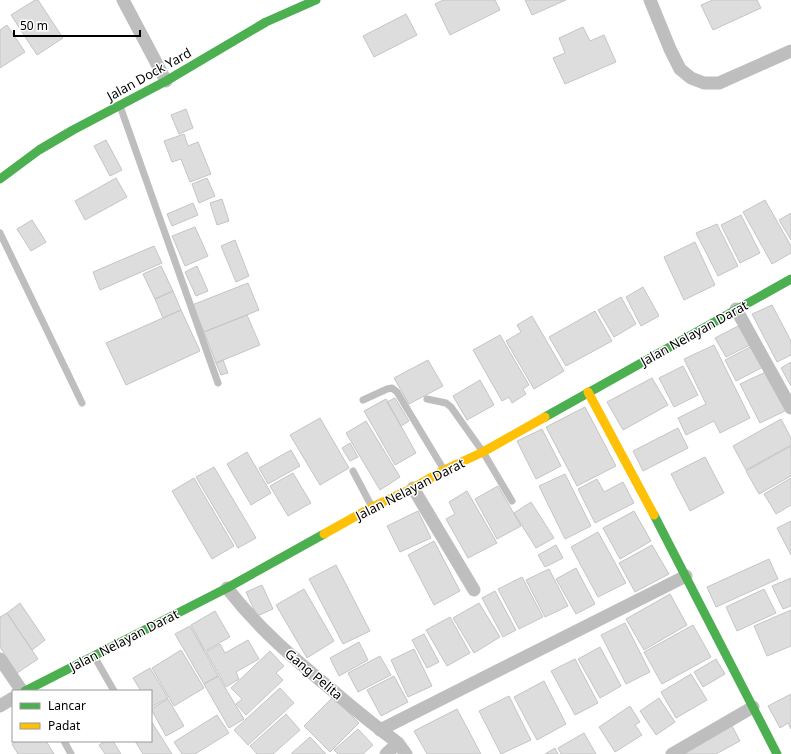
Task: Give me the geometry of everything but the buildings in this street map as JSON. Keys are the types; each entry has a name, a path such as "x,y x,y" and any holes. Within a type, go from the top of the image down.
{"street":[{"path":"123,0 166,81"},
{"name":"Jalan Dock Yard","path":"0,179 39,150 74,130 166,81 266,22 316,0"},
{"path":"650,0 680,69 691,78 704,83 719,83 791,51"},
{"name":"Jalan Nelayan Darat","path":"28,690 227,588 372,507 483,452 791,279"},
{"path":"736,309 791,408"},
{"path":"588,392 686,576 778,754"},
{"path":"413,488 474,590"},
{"path":"380,730 686,576"},
{"name":"Gang Pelita","path":"227,588 246,612 267,634 293,658 380,730 398,743 406,754"},
{"path":"0,659 28,690"},
{"path":"0,706 12,699"},
{"path":"672,754 753,706"},
{"path":"386,754 398,743"}],"lane":[{"path":"120,106 218,383"},
{"path":"0,233 82,403"},
{"path":"363,400 386,388 392,388 396,392 444,470"},
{"path":"427,399 446,403 451,407 483,452 512,501"},
{"path":"353,471 372,507"},
{"path":"94,655 113,690"},
{"path":"65,742 72,754"}],"traffic: fast":[{"path":"0,179 39,150 73,130 166,81 266,22 316,0"},
{"path":"545,417 791,279"},
{"path":"654,515 777,754"},
{"path":"27,690 227,588 324,534"}],"traffic: slow":[{"path":"588,392 654,515"},
{"path":"324,534 372,507 483,452 545,417"}]}
